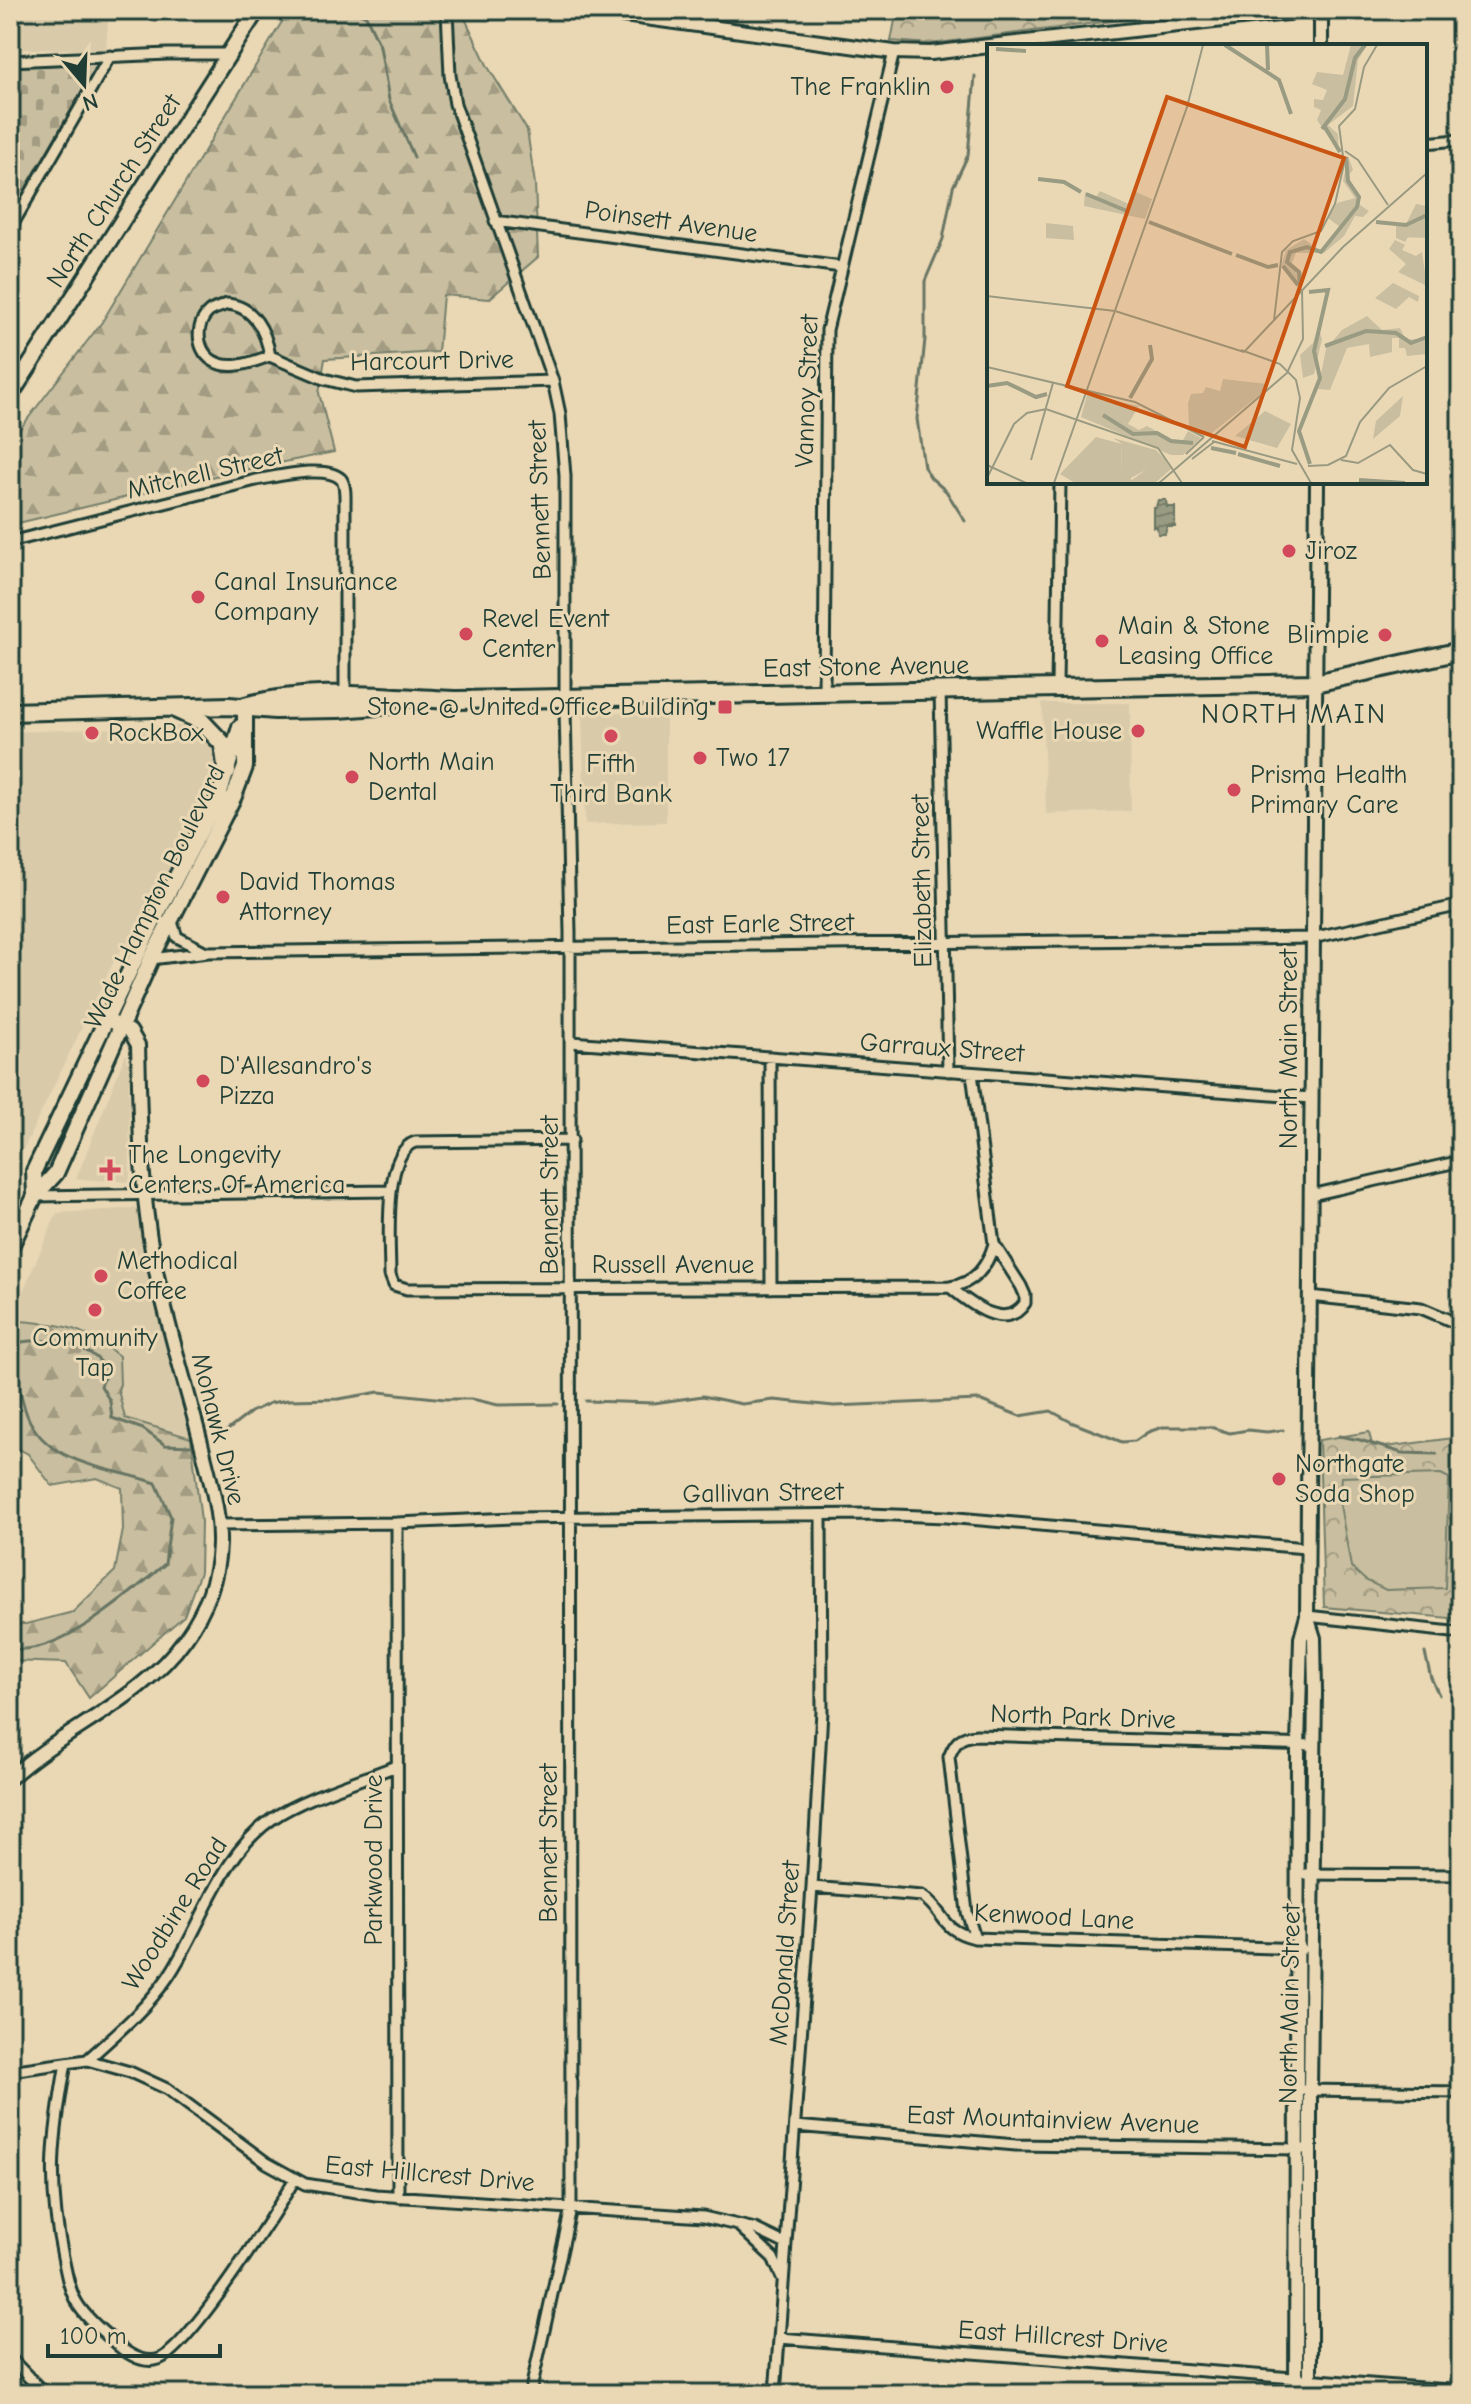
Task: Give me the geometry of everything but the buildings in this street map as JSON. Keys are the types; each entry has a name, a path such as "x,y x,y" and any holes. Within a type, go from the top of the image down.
{"highway":[{"name":"East Stone Avenue","path":"245,706 270,699 322,693 419,699 1315,683 1461,651"},
{"name":"East Stone Avenue","path":"10,712 245,706 275,710 339,709 394,705 419,699"},
{"path":"171,708 201,721 223,744 227,772"}],"main road":[{"name":"North Church Street","path":"10,396 257,10"},
{"name":"Wade Hampton Boulevard","path":"35,1196 34,1171 154,920 210,813 227,772 245,706"},
{"name":"Wade Hampton Boulevard","path":"10,1248 35,1196 56,1173 151,959 234,796 245,767 245,706"}],"street":[{"name":"Bennett Street","path":"447,10 450,75 455,104 553,381 560,414 565,476 572,1140 571,2208 530,2394"},
{"path":"587,10 894,52 931,53 987,46"},
{"path":"1026,44 1064,42 1314,10"},
{"path":"1321,10 1321,44"},
{"name":"Vannoy Street","path":"824,691 827,330 894,52"},
{"path":"10,61 230,54"},
{"path":"10,229 14,213 110,56"},
{"path":"1427,143 1458,140"},
{"name":"Poinsett Avenue","path":"495,221 841,267"},
{"path":"227,304 247,309 255,317 268,344 270,356 230,366 210,360 199,339 204,319 214,309 227,304"},
{"name":"Harcourt Drive","path":"270,356 324,379 356,387 553,381"},
{"name":"Mitchell Street","path":"10,542 291,473 322,472 341,479 345,505 345,694"},
{"path":"1057,686 1060,484"},
{"name":"North Main Street","path":"1310,2394 1311,2149 1303,2090 1297,1874 1301,1638 1307,1616 1317,484"},
{"name":"Elizabeth Street","path":"940,690 948,1071"},
{"name":"East Earle Street","path":"151,959 208,952 1312,938 1461,905"},
{"path":"171,919 177,937 208,952"},
{"path":"106,1019 120,1026"},
{"name":"Mohawk Drive","path":"10,1778 26,1763 130,1693 168,1660 198,1619 211,1592 218,1559 219,1525 212,1488 157,1275 143,1196 138,1045 130,1031 120,1026"},
{"name":"Garraux Street","path":"571,1042 1311,1098"},
{"path":"770,1057 771,1288"},
{"path":"972,1073 994,1244 1025,1295 1025,1303 1020,1309 1007,1316 986,1312 950,1287 976,1277 990,1257 994,1244"},
{"path":"35,1196 390,1191 403,1151 408,1144 415,1142 572,1140"},
{"path":"1311,1195 1461,1161"},
{"name":"Russell Avenue","path":"390,1191 390,1275 394,1285 407,1289 950,1287"},
{"path":"1309,1296 1421,1308 1461,1325"},
{"name":"McDonald Street","path":"775,2394 822,1711 821,1515"},
{"name":"Gallivan Street","path":"219,1525 570,1517 946,1517 1306,1548"},
{"name":"Parkwood Drive","path":"397,1523 398,2197"},
{"path":"1307,1616 1461,1633"},
{"name":"North Main Street","path":"1296,2394 1296,2149 1312,1949 1315,1745 1314,1638 1307,1616"},
{"name":"North Park Drive","path":"975,1938 967,1912 949,1757 960,1739 977,1735 1315,1745"},
{"name":"Woodbine Road","path":"87,2060 140,2012 169,1976 234,1859 250,1837 284,1812 396,1766"},
{"path":"1297,1874 1461,1875"},
{"name":"Kenwood Lane","path":"812,1887 922,1896 952,1930 975,1938 1312,1949"},
{"name":"East Hillcrest Drive","path":"10,2071 87,2060 130,2072 167,2089 294,2180 398,2197 703,2217 769,2234 786,2244"},
{"path":"66,2063 52,2144 51,2171 59,2241 75,2300 84,2313 124,2351 143,2359 156,2360 169,2354 202,2316 246,2255 294,2180"},
{"path":"1303,2090 1461,2092"},
{"name":"East Mountainview Avenue","path":"795,2126 1016,2145 1311,2149"},
{"path":"738,2224 773,2258 783,2280"},
{"name":"East Hillcrest Drive","path":"779,2338 1461,2391"},
{"path":"10,2358 41,2390"},
{"path":"23,2394 41,2390"}],"shaded area":[{"path":"10,10 109,10 106,50 10,49"},
{"path":"1158,500 1166,500 1167,507 1175,507 1175,527 1167,527 1165,534 1158,534 1157,527 1153,527 1153,507 1156,507"},
{"path":"1042,703 1130,703 1131,811 1046,814"},
{"path":"666,712 666,822 585,824 582,713"},
{"path":"199,725 220,745 221,766 210,802 133,935 116,957 10,1177 10,732"},
{"path":"126,1053 129,1067 130,1182 76,1179"},
{"path":"138,1208 191,1438 125,1418 118,1390 67,1325 10,1321 57,1213"}],"green space":[{"path":"289,10 462,12 488,67 527,130 535,184 538,257 489,299 443,295 438,352 325,359 319,393 334,452 215,476 10,525 10,442 102,322"},
{"path":"897,10 1199,10 930,44 891,41"},
{"path":"98,63 10,215 10,67"},
{"path":"20,1321 73,1329 106,1346 119,1356 118,1390 125,1418 191,1438 201,1521 200,1572 184,1616 89,1698 66,1663 10,1661 10,1624 26,1624 73,1612 115,1571 123,1530 122,1488 97,1478 52,1486 28,1454 10,1444 10,1349"},
{"path":"1369,1432 1372,1445 1385,1447 1461,1437 1461,1619 1324,1607 1319,1440"},
{"path":"1441,1474 1449,1478 1445,1588 1386,1590 1365,1580 1351,1567 1339,1499 1341,1477"}],"waterway":[{"path":"353,10 366,16 380,46 389,100 414,157"},
{"path":"965,521 946,491 924,467 917,419 925,339 925,281 943,239 953,187 968,155 975,76"},
{"path":"11,1349 15,1343 27,1341 52,1341 78,1347 99,1360 107,1370 101,1386 110,1401 112,1418 143,1429 165,1445 191,1446"},
{"path":"10,1349 24,1407 36,1432 65,1455 156,1483 171,1517 165,1564 133,1591 92,1621 49,1644 28,1649 10,1648"},
{"path":"215,1440 251,1412 270,1403 288,1400 339,1399 379,1392 472,1399 498,1405 558,1404"},
{"path":"586,1401 654,1403 703,1396 742,1404 774,1400 834,1406 979,1400 1020,1416 1051,1411 1122,1442 1135,1441 1163,1427 1210,1427 1230,1433 1283,1430"},
{"path":"1339,1436 1402,1453 1437,1454"},
{"path":"1425,1653 1439,1695"}],"place":[{"name":"The Franklin","path":"947,87"},
{"name":"Jiroz","path":"1289,551"},
{"name":"Canal Insurance Company","path":"198,597"},
{"name":"Revel Event Center","path":"466,634"},
{"name":"Blimpie","path":"1385,635"},
{"name":"Main & Stone Leasing Office","path":"1102,641"},
{"name":"Stone @ United Office Building","path":"725,707"},
{"name":"Waffle House","path":"1138,731"},
{"name":"RockBox","path":"92,733"},
{"name":"Fifth Third Bank","path":"611,736"},
{"name":"Two 17","path":"700,758"},
{"name":"North Main Dental","path":"352,777"},
{"name":"Prisma Health Primary Care","path":"1234,790"},
{"name":"David Thomas Attorney","path":"223,897"},
{"name":"D'Allesandro's Pizza","path":"203,1081"},
{"name":"The Longevity Centers Of America","path":"110,1170"},
{"name":"Methodical Coffee","path":"101,1276"},
{"name":"Community Tap","path":"95,1310"},
{"name":"Northgate Soda Shop","path":"1279,1479"}],"district":[{"name":"NORTH MAIN","path":"1294,714"}]}
